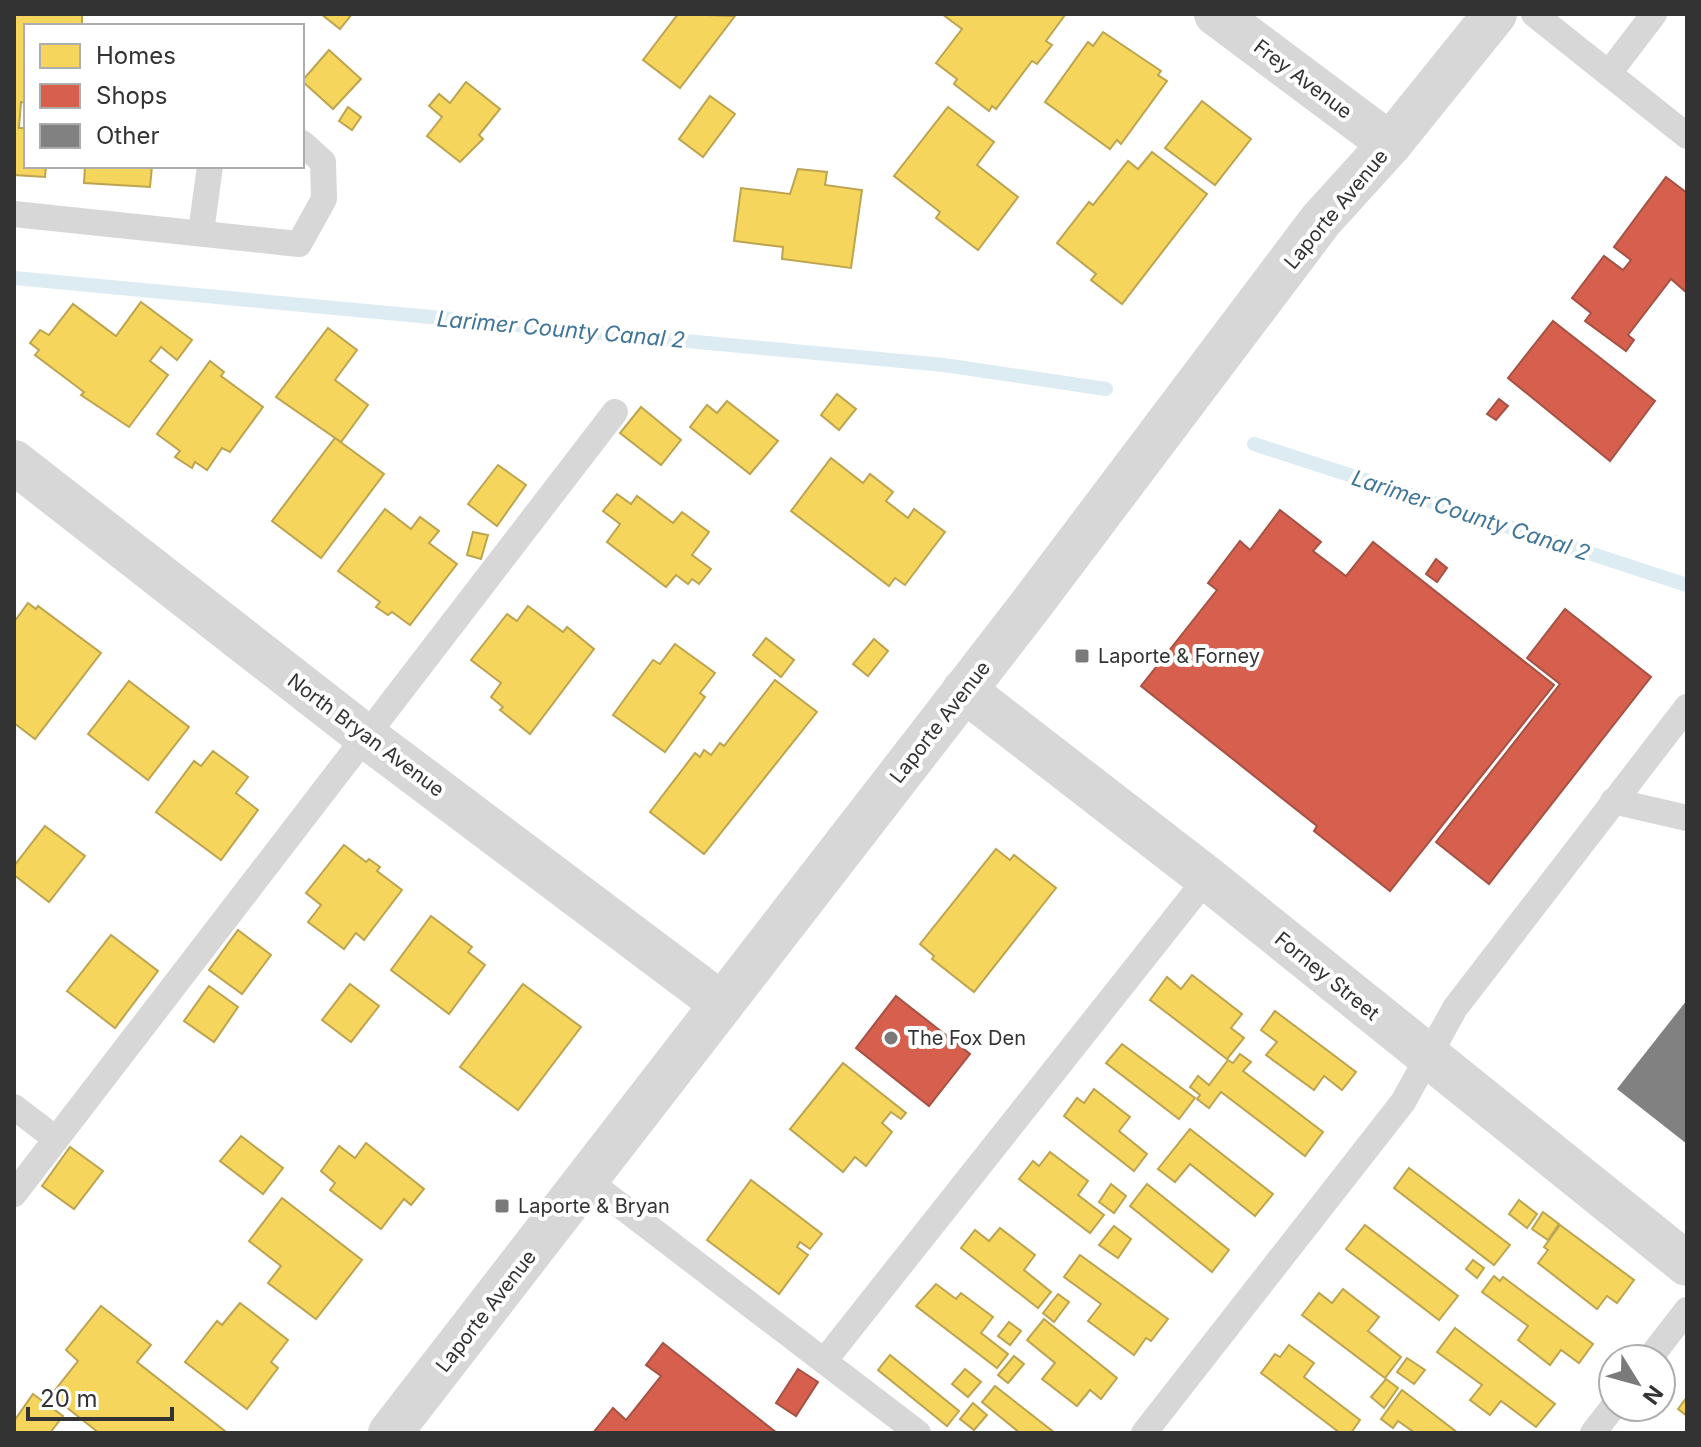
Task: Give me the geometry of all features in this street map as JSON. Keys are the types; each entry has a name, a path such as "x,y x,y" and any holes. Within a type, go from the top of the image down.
{"street":[{"name":"Frey Avenue","path":"1216,14 1390,144"},
{"name":"Laporte Avenue","path":"390,1433 964,690 1321,220 1390,144 1495,14"},
{"name":"North Bryan Avenue","path":"14,462 364,735 722,1004"},
{"name":"Forney Street","path":"964,690 1207,878 1687,1264"}],"lane":[{"path":"1534,14 1687,136"},
{"path":"1609,73 1654,14"},
{"path":"14,214 299,244 324,199 323,162 304,145"},
{"path":"201,232 210,168"},
{"path":"14,1194 615,412"},
{"path":"1144,1433 1403,1102 1455,1008 1687,707"},
{"path":"1613,801 1682,815"},
{"path":"825,1360 1207,878"},
{"path":"14,1107 56,1139"},
{"path":"587,1180 918,1433"},
{"path":"1661,1343 1687,1310"}],"building: Homes":[{"path":"14,14 82,14 82,24 24,24 24,103 21,102 19,128 24,128 24,168 46,168 45,177 14,175"},
{"path":"321,14 352,14 340,29"},
{"path":"678,14 735,16 680,88 643,60"},
{"path":"942,14 1065,15 1046,41 1052,45 1037,64 1032,61 996,109 992,106 989,111 954,84 957,79 936,63 962,29"},
{"path":"1103,32 1161,71 1158,75 1167,81 1121,144 1117,140 1110,149 1045,102 1088,42 1093,46"},
{"path":"329,50 361,79 333,109 304,83 304,79"},
{"path":"466,82 500,109 479,135 483,139 460,162 427,136 442,117 429,106 439,94 450,103"},
{"path":"710,96 735,114 703,157 679,139"},
{"path":"1202,101 1251,139 1215,185 1165,148"},
{"path":"348,107 361,117 352,130 339,121"},
{"path":"948,107 994,142 977,165 1018,197 978,250 936,218 940,212 894,176"},
{"path":"1152,152 1207,194 1122,304 1091,280 1096,274 1057,243 1089,202 1093,205 1128,161 1138,169"},
{"path":"85,168 152,168 150,187 84,183"},
{"path":"798,169 827,172 825,185 862,190 851,268 782,259 783,247 734,241 741,188 790,194"},
{"path":"141,302 192,340 177,360 161,347 150,361 168,375 129,427 81,395 84,392 35,355 39,350 30,343 40,330 49,335 73,304 116,336"},
{"path":"328,328 357,350 335,380 368,405 341,442 276,397"},
{"path":"210,361 224,372 221,376 263,407 230,452 222,448 207,470 195,462 192,468 175,457 180,451 157,434"},
{"path":"837,394 856,409 839,430 821,415"},
{"path":"727,401 778,441 750,474 690,427 707,405 717,413"},
{"path":"641,407 681,440 661,465 620,433"},
{"path":"335,438 384,474 321,558 272,521"},
{"path":"831,458 863,483 870,474 893,492 886,501 908,518 914,509 945,532 905,585 895,578 889,586 791,511"},
{"path":"498,465 526,485 497,526 468,504"},
{"path":"617,494 631,504 637,496 673,523 682,512 709,532 692,555 711,569 699,584 692,579 688,584 676,575 666,587 607,542 620,524 603,511"},
{"path":"385,509 411,529 420,517 439,531 429,543 457,564 410,625 392,612 388,615 376,607 380,602 338,571"},
{"path":"473,532 488,535 481,559 467,555"},
{"path":"28,603 36,609 38,606 101,653 35,739 14,723 14,622"},
{"path":"528,606 563,632 567,627 594,649 530,734 500,710 503,707 491,697 501,683 471,660 507,614 517,621"},
{"path":"766,638 794,660 781,677 753,655"},
{"path":"874,639 888,651 868,676 853,664"},
{"path":"675,644 715,673 700,693 705,697 665,752 613,715 653,660 660,664"},
{"path":"775,680 817,712 704,854 650,812 695,753 700,757 704,750 711,755 720,743 724,746"},
{"path":"129,681 189,727 148,780 88,734"},
{"path":"213,751 248,777 236,793 258,810 221,860 156,812 194,761 201,766"},
{"path":"45,826 85,856 49,902 14,875 14,866"},
{"path":"344,845 366,862 369,859 380,867 377,871 402,890 364,940 356,933 344,949 308,922 321,905 306,893"},
{"path":"996,849 1010,860 1014,855 1056,888 974,992 932,959 934,956 920,944"},
{"path":"431,916 472,947 468,952 485,965 449,1014 391,970"},
{"path":"238,930 271,955 242,994 209,970"},
{"path":"111,935 158,971 115,1028 67,991"},
{"path":"1192,975 1242,1014 1231,1028 1244,1038 1227,1059 1150,1000 1167,977 1181,989"},
{"path":"350,984 379,1006 351,1042 322,1020"},
{"path":"523,984 581,1027 518,1110 460,1067"},
{"path":"209,986 238,1007 214,1042 184,1021"},
{"path":"1275,1011 1356,1072 1342,1090 1324,1076 1314,1090 1266,1055 1277,1042 1261,1030"},
{"path":"1122,1044 1195,1098 1179,1119 1106,1063"},
{"path":"1240,1054 1251,1062 1243,1071 1323,1132 1305,1156 1221,1092 1209,1108 1197,1099 1200,1095 1190,1087 1198,1076 1209,1085 1228,1060 1233,1063"},
{"path":"843,1063 906,1113 901,1119 891,1112 882,1123 892,1132 866,1166 855,1157 843,1172 790,1129"},
{"path":"1094,1089 1130,1117 1119,1131 1147,1154 1134,1171 1064,1116 1077,1098 1084,1103"},
{"path":"1190,1129 1273,1194 1255,1216 1190,1164 1175,1182 1158,1169"},
{"path":"241,1136 283,1168 263,1194 220,1161"},
{"path":"366,1143 424,1189 411,1205 404,1199 381,1229 330,1190 335,1183 321,1171 339,1146 355,1158"},
{"path":"70,1147 103,1171 74,1209 42,1186"},
{"path":"1050,1152 1088,1181 1078,1195 1104,1215 1090,1233 1019,1179 1033,1161 1039,1166"},
{"path":"1409,1168 1510,1245 1494,1265 1394,1188"},
{"path":"751,1180 822,1234 810,1249 800,1242 797,1247 808,1255 779,1294 707,1240"},
{"path":"1111,1184 1126,1196 1114,1213 1099,1202"},
{"path":"1147,1184 1229,1250 1212,1272 1130,1206"},
{"path":"282,1198 362,1260 316,1319 268,1283 281,1266 249,1241"},
{"path":"1519,1200 1537,1214 1527,1228 1509,1214"},
{"path":"1543,1212 1559,1224 1548,1240 1532,1229"},
{"path":"1365,1225 1458,1296 1439,1320 1346,1249"},
{"path":"1560,1225 1634,1280 1617,1303 1607,1296 1597,1309 1538,1263 1548,1250 1544,1247"},
{"path":"1114,1226 1131,1239 1118,1258 1099,1245"},
{"path":"1000,1228 1035,1255 1024,1270 1051,1292 1038,1308 961,1248 975,1230 989,1241"},
{"path":"1080,1255 1168,1319 1151,1341 1146,1338 1134,1355 1088,1321 1101,1304 1064,1277"},
{"path":"1473,1260 1484,1268 1477,1278 1466,1269"},
{"path":"1494,1276 1500,1281 1503,1277 1593,1344 1579,1363 1561,1350 1550,1365 1518,1340 1528,1326 1482,1292"},
{"path":"936,1284 956,1299 961,1293 993,1317 981,1333 1008,1354 997,1368 916,1306"},
{"path":"1343,1289 1379,1317 1368,1331 1401,1357 1385,1378 1302,1315 1319,1293 1332,1303"},
{"path":"1058,1294 1069,1302 1054,1322 1043,1313"},
{"path":"240,1303 288,1340 271,1362 278,1368 247,1409 185,1362 217,1321 222,1325"},
{"path":"101,1306 151,1345 137,1362 225,1431 223,1433 99,1433 51,1395 78,1361 66,1350"},
{"path":"1044,1319 1117,1378 1101,1399 1090,1390 1077,1406 1042,1379 1055,1363 1027,1340"},
{"path":"1009,1322 1021,1331 1010,1345 998,1336"},
{"path":"1455,1328 1555,1404 1536,1427 1501,1401 1490,1415 1470,1400 1482,1385 1437,1352"},
{"path":"1289,1345 1314,1363 1304,1377 1360,1420 1351,1433 1340,1433 1261,1373 1275,1354 1280,1357"},
{"path":"890,1355 959,1411 947,1426 878,1370"},
{"path":"1014,1356 1024,1364 1008,1383 998,1375"},
{"path":"1407,1358 1425,1370 1414,1384 1397,1372"},
{"path":"965,1369 981,1382 968,1397 952,1384"},
{"path":"1386,1379 1398,1388 1384,1408 1371,1397"},
{"path":"995,1386 1055,1433 1020,1433 982,1402"},
{"path":"1402,1390 1458,1433 1415,1433 1398,1421 1393,1428 1381,1419"},
{"path":"33,1394 63,1416 50,1433 14,1433 14,1421"},
{"path":"1687,1397 1687,1416 1678,1409"},
{"path":"973,1403 987,1415 974,1430 960,1419"}],"building: Shops":[{"path":"1666,177 1687,193 1687,293 1671,279 1628,335 1634,340 1626,351 1585,321 1591,313 1572,298 1604,256 1623,270 1631,260 1614,247"},
{"path":"1553,321 1655,401 1610,461 1508,378"},
{"path":"1499,399 1508,406 1496,420 1487,414"},
{"path":"1280,510 1321,542 1313,551 1346,576 1373,542 1554,685 1390,891 1314,831 1317,826 1141,686 1217,590 1208,583 1240,541 1250,550"},
{"path":"1436,559 1447,568 1437,582 1426,574"},
{"path":"1565,609 1651,677 1489,884 1436,842 1560,684 1527,658"},
{"path":"896,996 970,1054 929,1106 856,1048"},
{"path":"663,1343 777,1433 593,1433 613,1408 626,1420 661,1376 646,1365"},
{"path":"798,1369 818,1382 796,1416 776,1403"}],"building: Other":[{"path":"1687,1000 1687,1144 1617,1089"}],"waterway":[{"name":"Larimer County Canal 2","path":"14,278 944,365 1106,389"},
{"name":"Larimer County Canal 2","path":"1254,444 1687,585"}],"place":[{"name":"Laporte & Forney","path":"1082,656"},
{"name":"The Fox Den","path":"891,1038"},
{"name":"Laporte & Bryan","path":"502,1206"}]}
